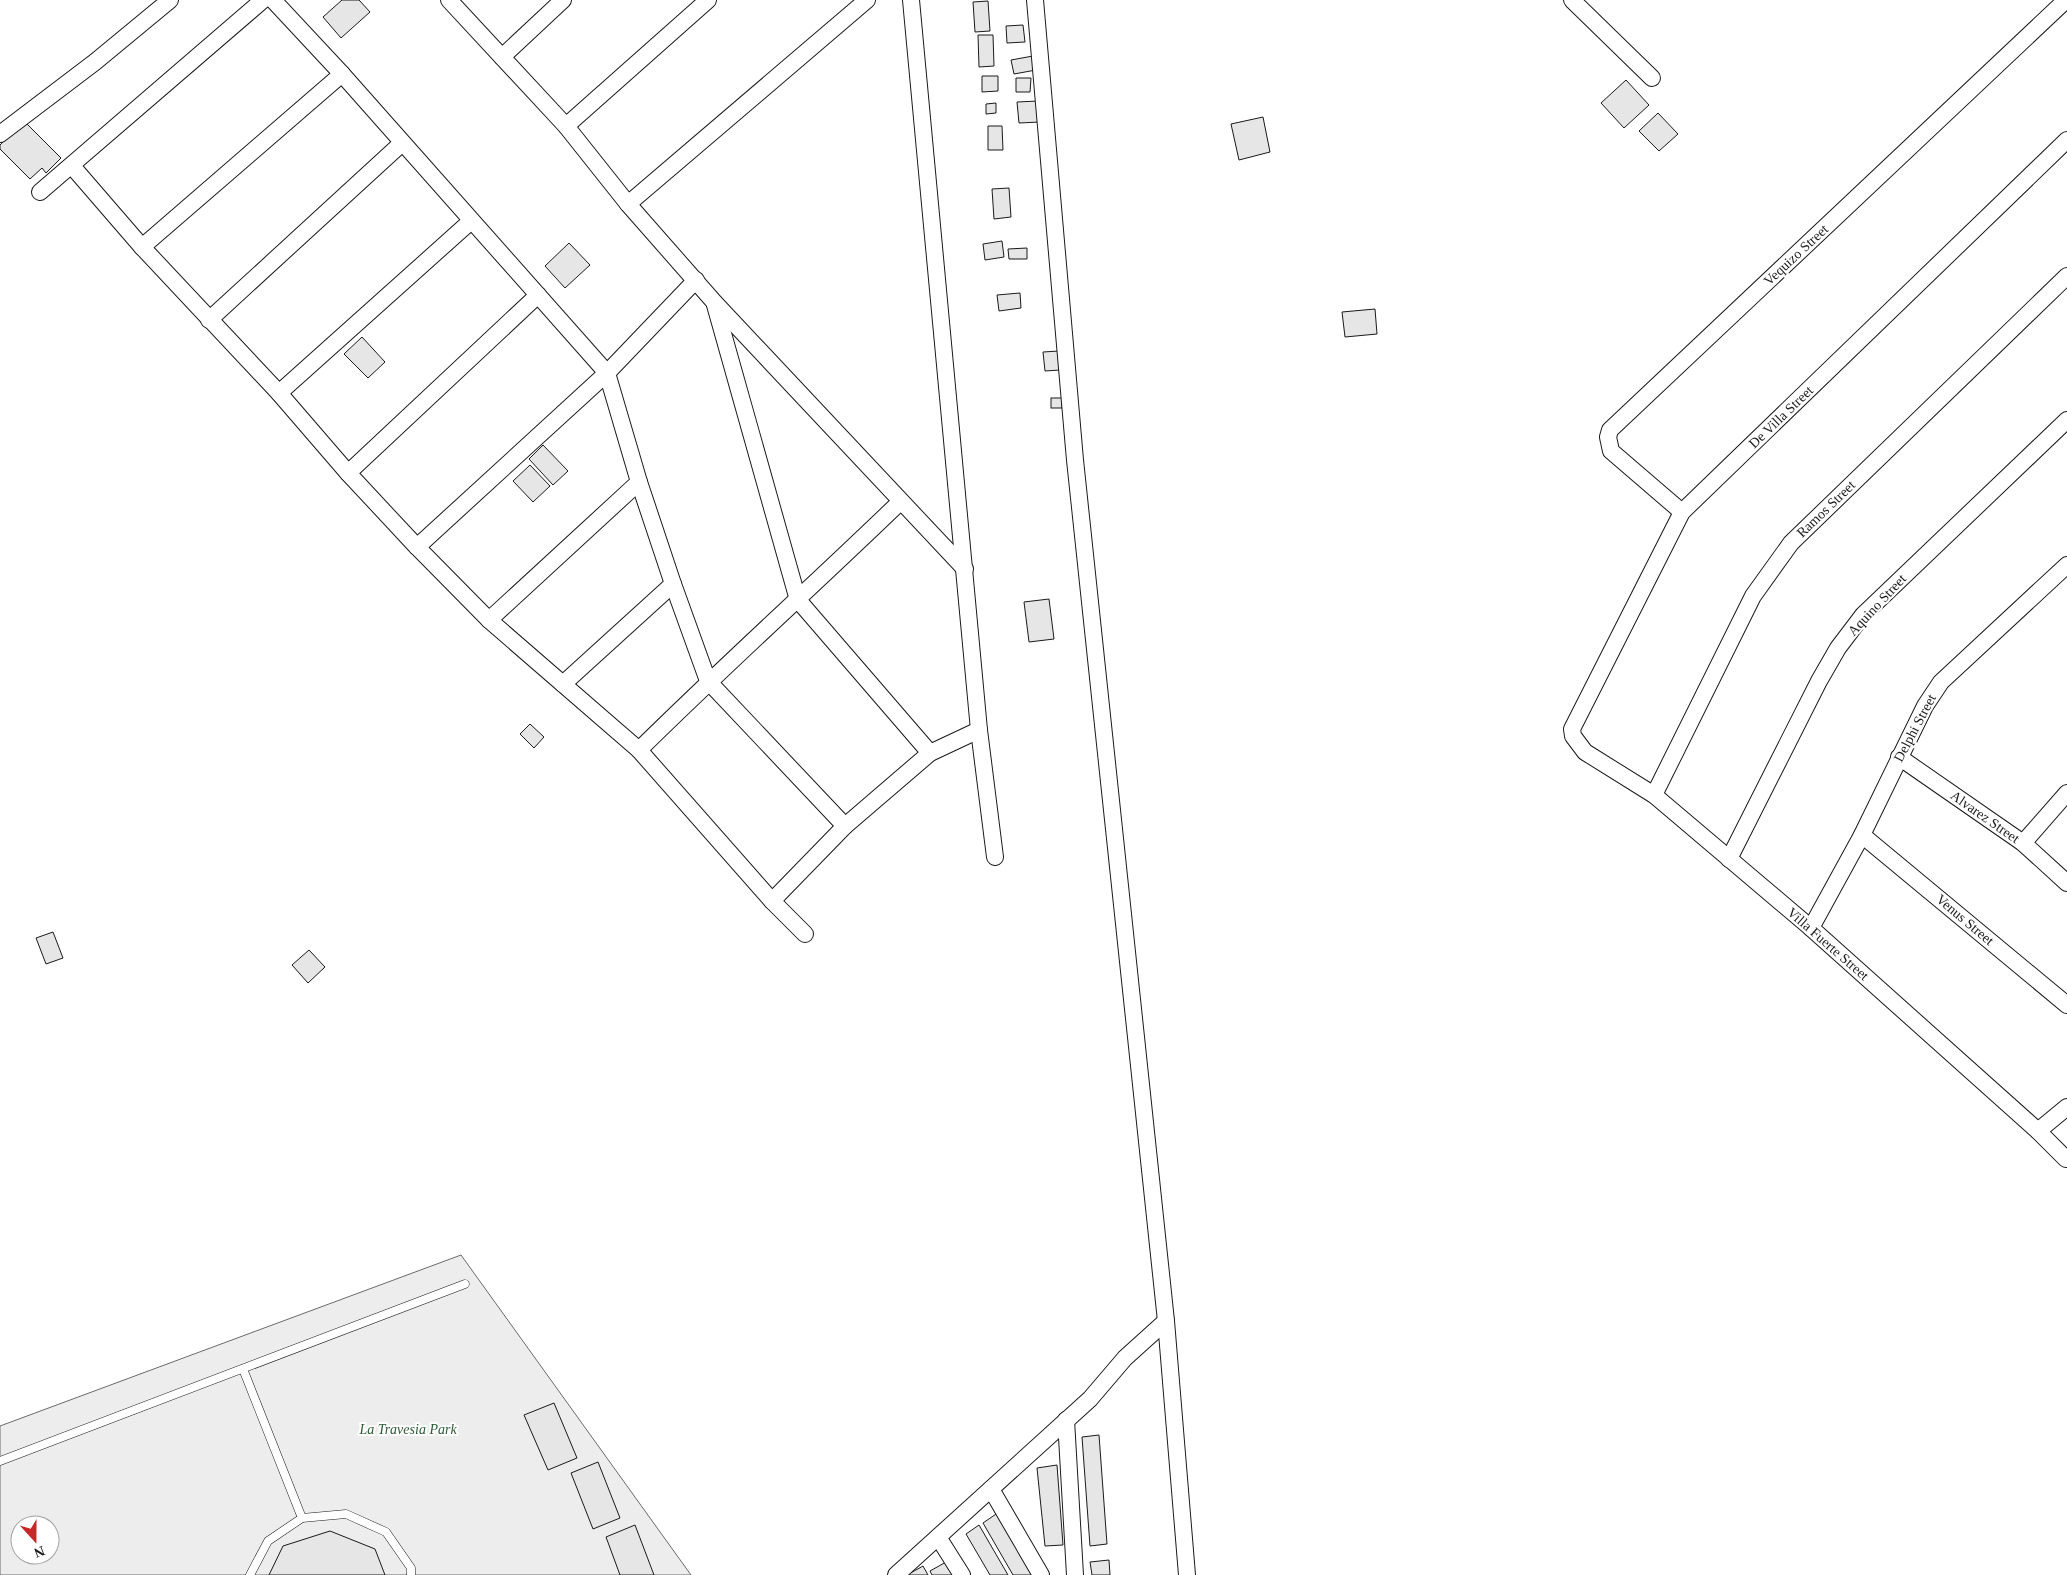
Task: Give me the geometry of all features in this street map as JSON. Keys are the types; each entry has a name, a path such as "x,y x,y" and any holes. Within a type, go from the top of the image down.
{"street":[{"path":"0,134 95,62 170,0"},
{"path":"40,192 263,0"},
{"path":"273,0 342,74 606,373 639,482 708,681 845,826"},
{"path":"449,0 566,126 628,204 715,303 964,569"},
{"path":"502,56 563,0"},
{"path":"566,126 708,0"},
{"path":"628,204 867,0"},
{"path":"911,0 979,730 995,857"},
{"path":"1035,0 1075,460 1166,1321 1187,1575"},
{"path":"1572,0 1652,78"},
{"name":"Vequizo Street","path":"1682,512 1611,451 1608,437 1610,430 2066,0"},
{"path":"142,247 342,74"},
{"name":"De Villa Street","path":"1578,744 1573,736 1572,729 1682,512 2067,140"},
{"path":"209,320 402,143"},
{"path":"72,166 142,247 279,393 348,473 417,547 489,620 639,750 772,901 805,934"},
{"path":"279,393 471,221"},
{"name":"Ramos Street","path":"1654,795 1753,596 1791,543 2067,276"},
{"path":"417,547 606,373 696,280"},
{"path":"348,473 538,295"},
{"path":"715,303 798,600 930,752"},
{"name":"Aquino Street","path":"1729,859 1819,681 1863,615 2067,420"},
{"path":"489,620 639,482"},
{"path":"639,750 708,681 798,600 900,502"},
{"name":"Delphi Street","path":"1811,928 1862,835 1925,706 1941,682 2067,564"},
{"path":"563,684 673,584"},
{"path":"772,901 845,826 930,752 979,730"},
{"name":"Villa Fuerte Street","path":"1578,744 1585,752 1654,795 1811,928 2038,1131 2066,1159"},
{"name":"Alvarez Street","path":"1899,756 2022,843 2067,883"},
{"path":"2022,843 2067,793"},
{"name":"Venus Street","path":"1862,835 2067,1005"},
{"path":"2038,1131 2067,1108"},
{"path":"896,1575 1090,1399 1125,1358 1166,1321"},
{"path":"1066,1420 1075,1575"},
{"path":"990,1489 1042,1575"},
{"path":"938,1537 962,1575"}],"lane":[{"path":"0,1461 465,1284"},
{"path":"243,1369 302,1518"},
{"path":"250,1575 268,1541 302,1518 346,1514 386,1532 411,1568 411,1575"}],"shaded area":[{"name":"La Travesia Park","path":"461,1255 691,1575 0,1575 0,1426"}],"building":[{"path":"342,0 359,0 370,12 341,38 323,17"},
{"path":"988,1 990,31 975,32 973,2"},
{"path":"1023,25 1025,42 1007,43 1006,26"},
{"path":"978,35 993,35 994,66 979,67"},
{"path":"1033,56 1036,70 1014,74 1011,60"},
{"path":"982,76 998,76 998,91 982,92"},
{"path":"1016,78 1031,78 1030,92 1016,92"},
{"path":"1626,80 1649,105 1624,128 1601,103"},
{"path":"1038,101 1040,122 1019,123 1017,102"},
{"path":"996,103 996,113 986,114 986,104"},
{"path":"1658,113 1678,134 1659,151 1639,131"},
{"path":"1263,117 1270,152 1239,160 1231,124"},
{"path":"24,121 61,158 46,173 42,168 30,179 0,149 0,145"},
{"path":"988,126 1002,126 1003,150 988,150"},
{"path":"1009,188 1011,217 994,219 992,189"},
{"path":"1002,241 1004,257 985,260 983,244"},
{"path":"569,243 590,265 565,288 545,266"},
{"path":"1027,248 1027,259 1009,259 1008,249"},
{"path":"1020,293 1021,308 999,311 997,295"},
{"path":"1375,309 1377,334 1345,337 1342,312"},
{"path":"362,337 385,362 368,378 344,354"},
{"path":"1059,351 1060,370 1045,371 1043,352"},
{"path":"1051,398 1062,398 1062,408 1051,408"},
{"path":"543,445 568,471 553,485 529,459"},
{"path":"530,465 550,486 533,502 513,481"},
{"path":"1049,599 1054,639 1029,642 1024,602"},
{"path":"530,724 544,737 534,748 520,734"},
{"path":"53,932 63,958 46,964 36,938"},
{"path":"309,950 325,967 308,983 292,965"},
{"path":"554,1403 577,1458 548,1470 524,1415"},
{"path":"1099,1435 1107,1544 1090,1546 1082,1437"},
{"path":"598,1462 620,1518 593,1529 571,1473"},
{"path":"1057,1465 1063,1545 1045,1546 1037,1468"},
{"path":"999,1512 1035,1575 1013,1575 983,1523"},
{"path":"635,1525 654,1575 620,1575 606,1537"},
{"path":"979,1525 1008,1575 990,1575 966,1534"},
{"path":"330,1531 375,1549 385,1575 269,1575 283,1546"},
{"path":"1109,1560 1110,1575 1092,1575 1090,1562"},
{"path":"946,1562 954,1575 932,1575 930,1571"},
{"path":"923,1566 928,1575 907,1575"}]}
